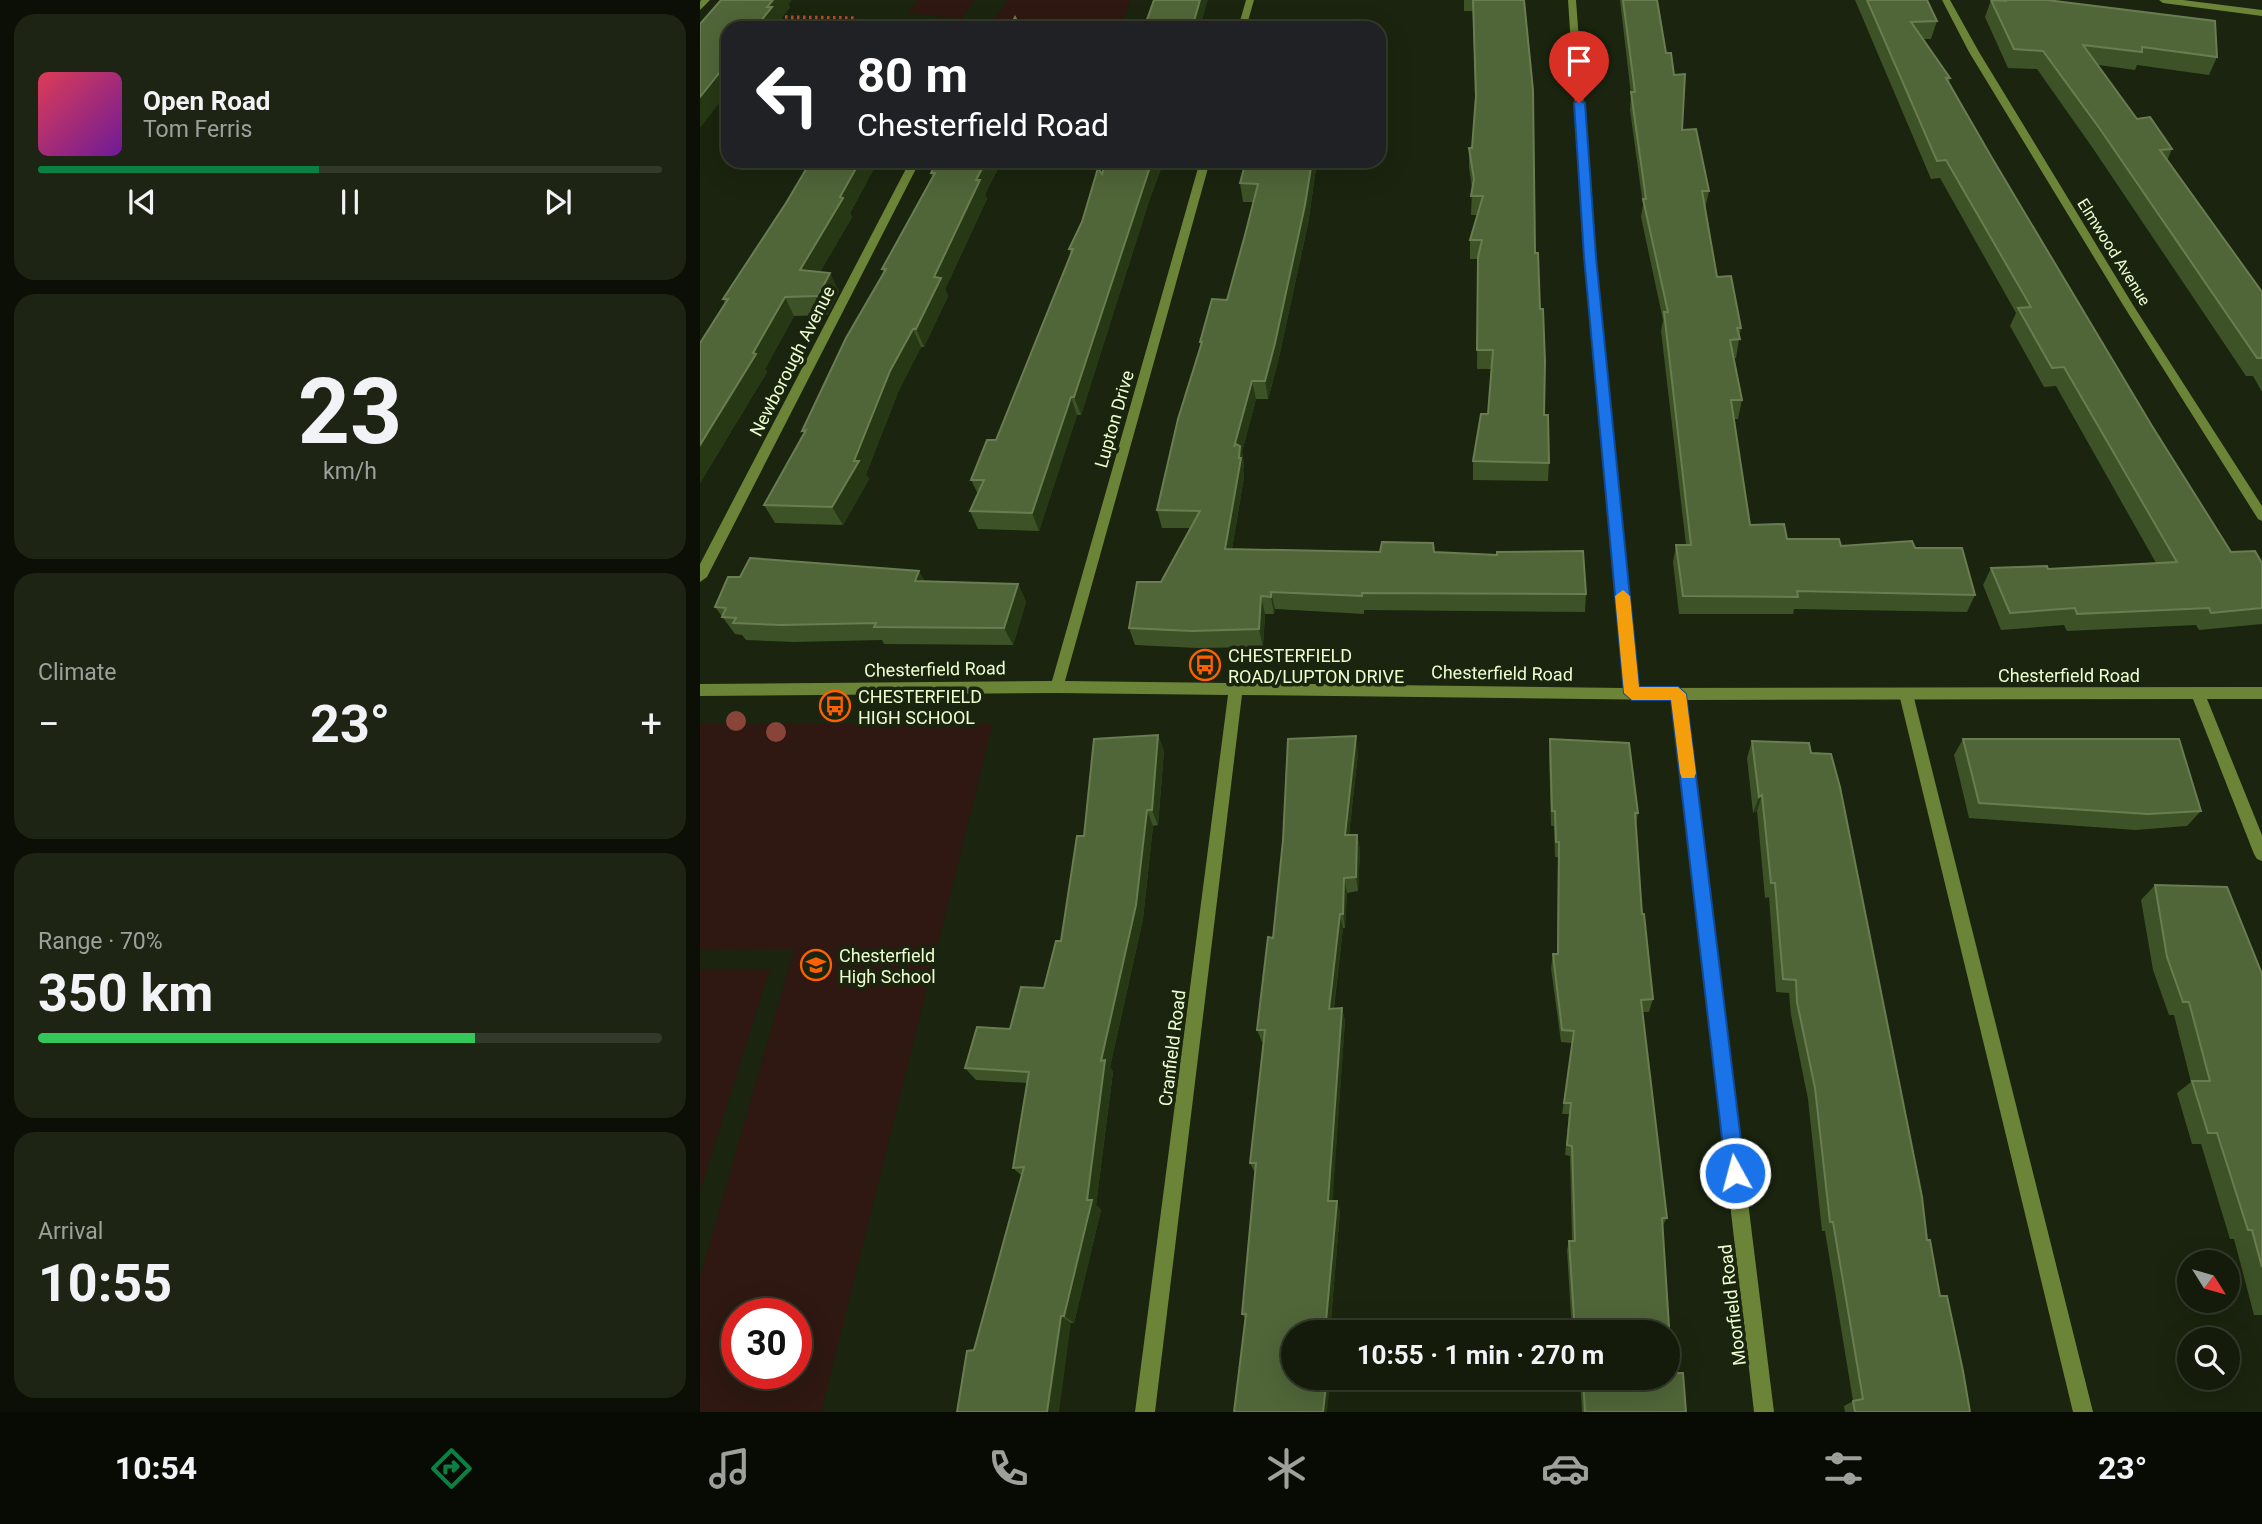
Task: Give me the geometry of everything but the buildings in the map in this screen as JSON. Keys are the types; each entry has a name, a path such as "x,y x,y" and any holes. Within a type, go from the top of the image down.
{"street":[{"path":"700,7 706,0"},
{"path":"1244,21 1250,0"},
{"path":"1572,0 1590,257 1632,693"},
{"name":"Elmwood Avenue","path":"1946,0 1974,52 2128,305 2262,516"},
{"path":"2163,0 2262,13"},
{"name":"Newborough Avenue","path":"700,577 911,168"},
{"name":"Lupton Drive","path":"1057,687 1203,168"},
{"name":"Chesterfield Road","path":"700,690 1057,687 1678,694 2262,693"},
{"name":"Cranfield Road","path":"1145,1412 1236,690"},
{"name":"Moorfield Road","path":"1678,694 1763,1412"},
{"path":"1906,694 2083,1412"},
{"path":"2198,694 2262,854"}],"path":[{"path":"771,17 855,18 858,21"}],"shaded area":[{"path":"918,0 975,0 961,19 908,13"},
{"path":"1008,0 1131,0 1123,21 992,21"},
{"name":"Chesterfield High School","path":"700,723 993,723 821,1412 700,1412 700,1277 794,949 700,950"},
{"path":"770,969 701,1188 700,1188 700,970"}],"slow traffic":[{"path":"1623,596 1632,693 1678,694 1688,773"}],"place":[{"name":"CHESTERFIELD ROAD/LUPTON DRIVE","path":"1205,665"},
{"name":"CHESTERFIELD HIGH SCHOOL","path":"835,706"},
{"name":"Chesterfield High School","path":"816,965"}],"route":[{"path":"1579,103 1590,257 1632,693 1678,694 1735,1173"}]}
